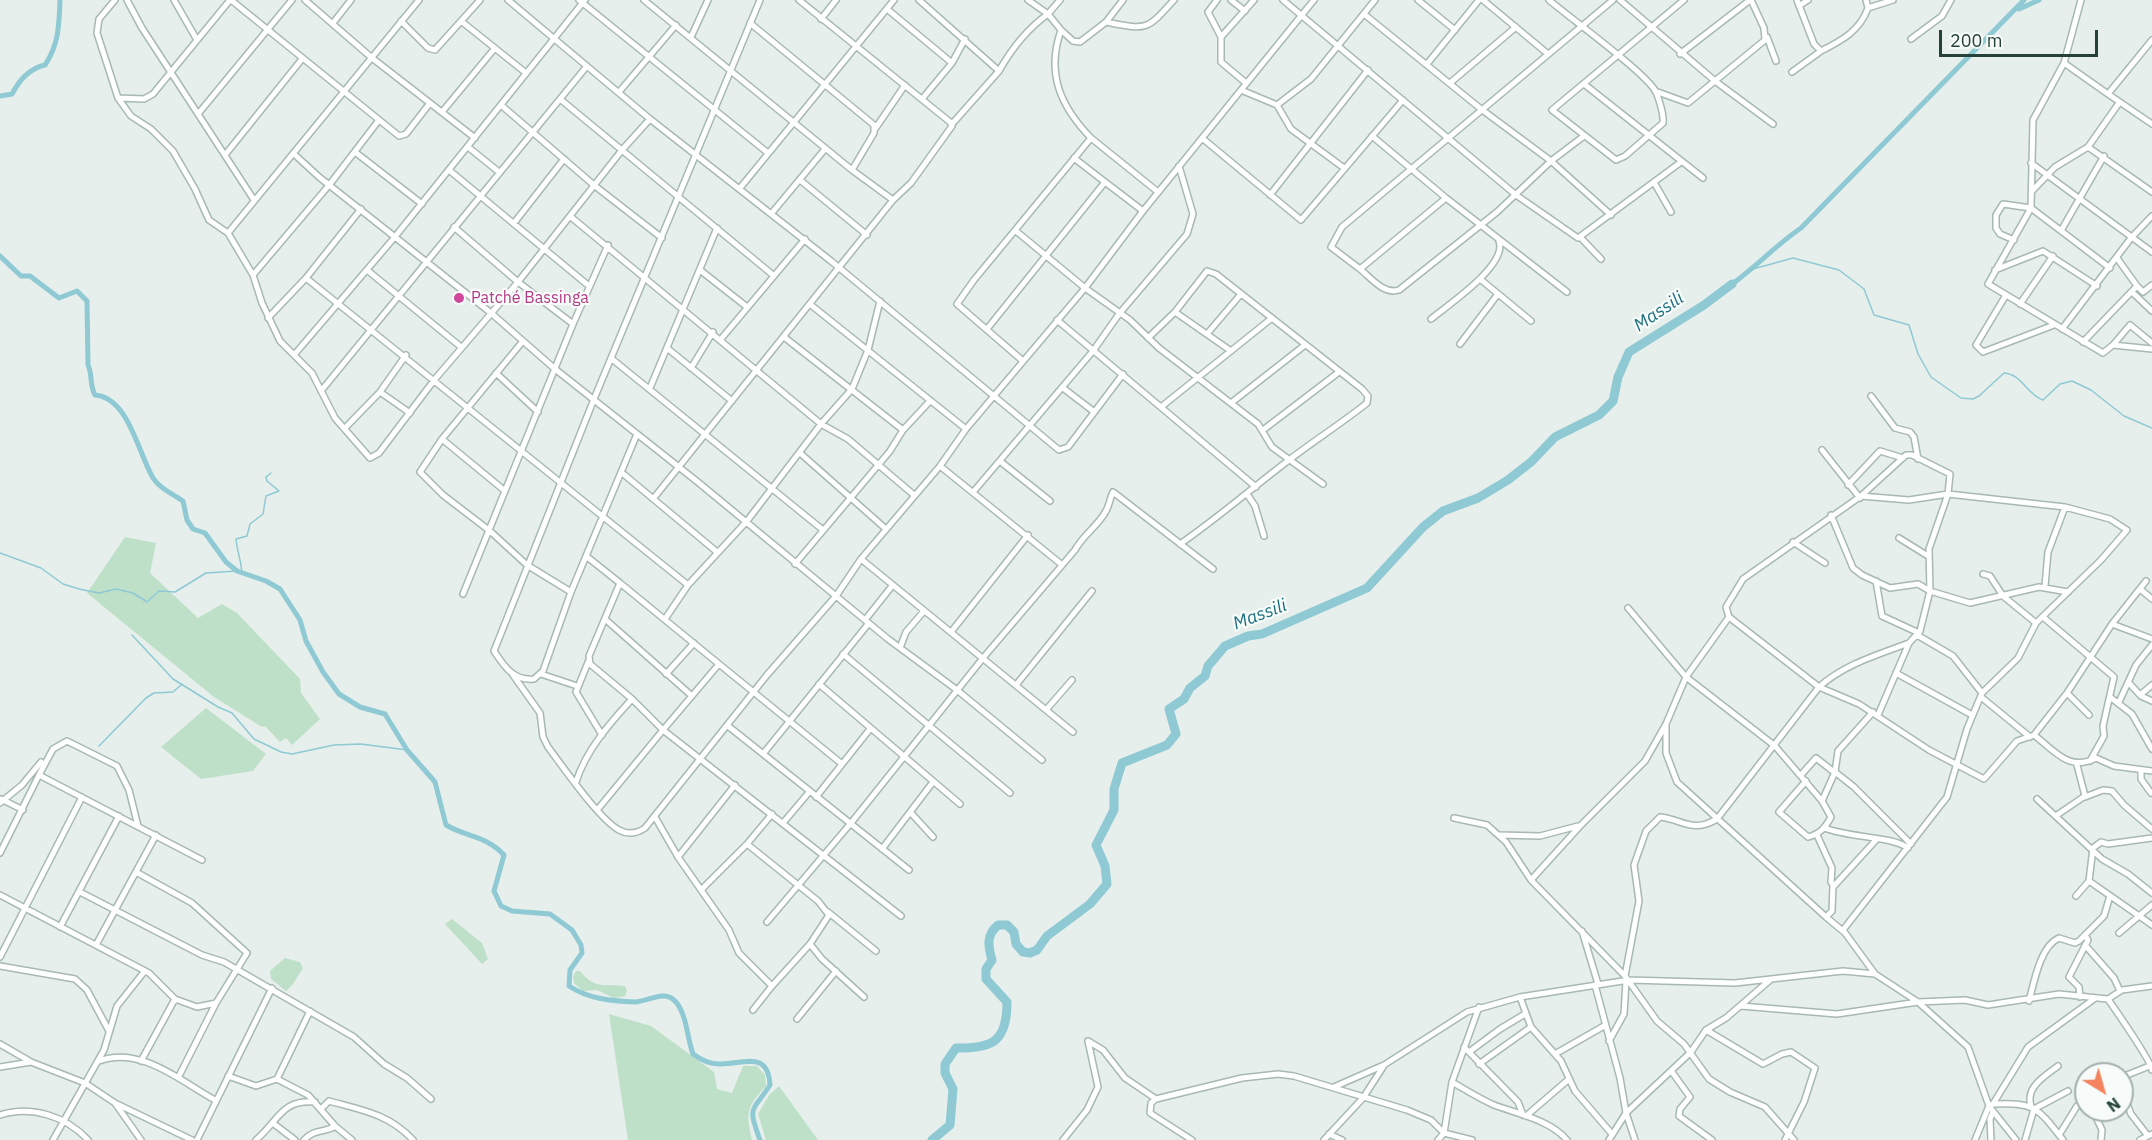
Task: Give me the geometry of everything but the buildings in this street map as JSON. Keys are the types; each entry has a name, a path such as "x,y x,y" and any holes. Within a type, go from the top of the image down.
{"street":[{"path":"115,0 99,20 97,33 118,98 131,116 151,129 173,151 195,189 209,220 228,233 253,275 268,318 280,341 312,373 330,410 369,458 379,453 435,379 518,282 622,150 650,119"},
{"path":"127,0 171,74 254,200"},
{"path":"174,0 197,40"},
{"path":"118,98 149,97 171,74 231,0 379,120 403,136 430,103"},
{"path":"198,114 292,0"},
{"path":"305,0 372,58 475,138"},
{"path":"333,23 351,0"},
{"path":"228,233 419,0"},
{"path":"401,21 428,48 435,50 480,0"},
{"path":"508,0 650,119 805,239 1059,450 1064,451 1123,374"},
{"path":"644,0 825,149 894,200"},
{"path":"691,37 708,0"},
{"path":"760,0 594,399 494,651 505,669 513,675 540,713 543,737 548,747 617,829 635,834 645,828 655,817 753,693 836,596 861,559 940,466 993,396 1085,288 1158,192 1314,0"},
{"path":"799,0 952,124"},
{"path":"821,19 836,0"},
{"path":"740,188 894,0"},
{"path":"919,0 999,71"},
{"path":"1028,0 1048,14 1073,40 1080,42 1106,22 1123,0"},
{"path":"653,499 923,167 952,124 999,71 1011,50 1060,0"},
{"path":"1106,22 1140,28 1156,20 1174,0"},
{"path":"1217,0 1208,12 1221,37 1221,62 1246,83"},
{"path":"1231,0 1245,11"},
{"path":"1221,37 1254,0"},
{"path":"1283,0 1516,195 1581,238 1601,259"},
{"path":"1277,105 1311,79 1375,0"},
{"path":"1418,0 1455,30"},
{"path":"1428,64 1479,0"},
{"path":"1483,0 1548,54"},
{"path":"1549,0 1618,56 1655,91 1688,103 1767,37"},
{"path":"1584,136 1551,161 1516,195 1481,224 1393,292 1385,290 1330,247 1342,227 1613,0"},
{"path":"1620,0 1680,54 1773,124"},
{"path":"1655,91 1663,123 1625,156 1616,160 1552,110 1684,0"},
{"path":"1680,54 1750,0 1776,61"},
{"path":"1808,0 1798,3 1814,44 1821,51"},
{"path":"1792,72 1858,27 1868,8 1866,0"},
{"path":"1868,8 1893,0"},
{"path":"1911,39 1942,16 1951,0"},
{"path":"2081,0 2064,63 2036,113 2031,163 2031,208 1988,284 2103,353 2130,325 2152,343"},
{"path":"294,355 422,204 582,1 768,153"},
{"path":"887,9 952,63"},
{"path":"1364,14 1481,109 1551,161 1611,215"},
{"path":"461,21 526,73"},
{"path":"750,23 874,124 875,129"},
{"path":"619,92 676,26"},
{"path":"1450,83 1516,27"},
{"path":"1061,30 1056,43 1054,75 1073,116 1091,138 1158,192"},
{"path":"922,99 952,63 965,39"},
{"path":"2108,94 2152,40"},
{"path":"442,112 495,48"},
{"path":"225,155 302,59"},
{"path":"2064,63 2119,104 2152,124"},
{"path":"321,391 587,66"},
{"path":"1270,195 1368,70"},
{"path":"1584,84 1703,178"},
{"path":"852,170 875,129 905,85"},
{"path":"1241,90 1277,105 1291,129 1311,141 1344,168"},
{"path":"560,99 772,275"},
{"path":"1202,138 1301,220 1402,100"},
{"path":"2032,190 2066,159 2088,147 2119,104"},
{"path":"501,105 595,186 662,238"},
{"path":"253,275 330,184 379,120"},
{"path":"1372,135 1446,198 1567,292"},
{"path":"1023,361 957,304 974,280 1091,138"},
{"path":"468,147 499,172"},
{"path":"2088,147 2104,156 2152,192"},
{"path":"771,214 825,149"},
{"path":"355,152 422,204"},
{"path":"294,154 425,264 491,313 555,369 747,521 795,564 900,648 957,690 1042,760"},
{"path":"2062,229 2104,156"},
{"path":"1074,158 1143,211"},
{"path":"514,223 564,159"},
{"path":"1581,238 1681,162"},
{"path":"2031,163 2152,252"},
{"path":"974,491 1094,351 1119,314 1187,234 1193,214 1179,166"},
{"path":"449,170 589,286"},
{"path":"800,180 867,235"},
{"path":"987,329 1105,182"},
{"path":"1654,184 1671,212"},
{"path":"1360,269 1446,198"},
{"path":"2013,240 2000,234 1996,228 2002,204 2031,208 2062,229 2110,268"},
{"path":"268,318 306,278 361,209"},
{"path":"2062,329 2097,286 2131,238 2152,216"},
{"path":"571,217 685,308 821,424 848,439 914,495"},
{"path":"454,227 518,282 573,324"},
{"path":"650,388 717,228"},
{"path":"1016,231 1231,403 1263,430 1272,447 1323,484"},
{"path":"721,339 772,275 805,239"},
{"path":"1431,320 1480,279 1500,254 1501,246 1498,239"},
{"path":"463,594 573,324 608,245"},
{"path":"1995,270 2038,252 2053,255 2097,286"},
{"path":"2020,304 2053,255"},
{"path":"2117,258 2143,292 2152,285"},
{"path":"367,270 462,347"},
{"path":"700,270 747,307"},
{"path":"1148,338 1175,312 1207,271 1216,274 1368,396 1367,403 1180,544"},
{"path":"306,278 406,355 560,483 688,585"},
{"path":"1480,279 1531,321"},
{"path":"2083,342 2137,286"},
{"path":"2132,292 2152,311"},
{"path":"1207,334 1241,294"},
{"path":"1460,344 1498,294"},
{"path":"2006,295 1976,345 1983,352 2054,325"},
{"path":"665,619 688,585 747,521 821,424 852,389 868,350 880,301"},
{"path":"811,305 966,429"},
{"path":"1175,312 1231,351"},
{"path":"1161,407 1272,318"},
{"path":"1057,320 1256,487"},
{"path":"692,368 713,332"},
{"path":"783,337 903,430"},
{"path":"523,341 423,464 421,473 443,495 490,531 527,565 571,592"},
{"path":"1231,403 1305,345"},
{"path":"2113,345 2152,349"},
{"path":"667,348 732,401"},
{"path":"345,428 380,392 406,355"},
{"path":"612,358 773,486 823,530"},
{"path":"1263,430 1339,372"},
{"path":"496,373 538,412"},
{"path":"1062,388 1093,411"},
{"path":"380,392 410,413"},
{"path":"1871,396 1895,428 1910,432 1914,437 1918,459"},
{"path":"795,564 878,464 903,430 930,401"},
{"path":"513,675 529,680 541,674 571,592 637,434"},
{"path":"442,440 505,491"},
{"path":"1822,450 1860,497 1909,500 1948,494 2065,507 2110,519 2125,526 2127,530 2102,560 2036,623 2018,658 1981,695 1955,765 1947,797 1844,928 1844,932"},
{"path":"1848,484 1880,451 1903,458"},
{"path":"800,453 886,529"},
{"path":"1822,801 1834,772 1837,753 1875,714 1909,643 1918,634 1930,591 1928,556 1948,494 1951,475 1908,454 1860,497 1831,515 1743,579 1726,607 1729,617 1819,687 1875,714 1955,765 1986,778 2017,741 2032,736 2067,693 2112,624 2146,581"},
{"path":"1000,462 1050,501"},
{"path":"940,466 974,491 1061,564"},
{"path":"621,472 717,552"},
{"path":"767,922 851,823 983,658 1096,525 1107,510 1114,492 1213,569"},
{"path":"1247,494 1255,506 1264,536"},
{"path":"2045,586 2047,556 2065,507"},
{"path":"1831,515 1853,568 1862,575 1890,588 1918,584 1930,591 1970,603 2045,586 2068,592"},
{"path":"951,632 1028,535"},
{"path":"1899,538 1928,556"},
{"path":"1793,542 1825,563"},
{"path":"586,556 842,764"},
{"path":"861,559 1073,732"},
{"path":"1983,574 1990,576 2003,596 2036,623"},
{"path":"1876,581 1882,616 1918,634 1953,656 1981,695 2069,762 2077,765 2096,758 2114,766 2152,771"},
{"path":"602,735 578,696 577,686 620,583"},
{"path":"763,754 843,654 892,586"},
{"path":"2140,589 2152,599"},
{"path":"1016,685 1092,591"},
{"path":"1628,608 1686,677 1775,746 1806,781 1822,801 1831,816 1826,828 1817,835 1806,837 1779,814 1783,804 1806,781"},
{"path":"900,648 906,632 924,611"},
{"path":"2043,616 2114,677 2103,726 2104,736 2090,761"},
{"path":"1531,880 1580,826 1645,761 1666,724 1686,677 1729,617"},
{"path":"605,619 692,696"},
{"path":"2112,624 2152,639"},
{"path":"666,674 694,643"},
{"path":"1609,1041 1624,1014 1639,901 1634,865 1646,831 1660,817 1691,825 1711,823 1717,819 1819,687 1848,666 1909,643"},
{"path":"2119,702 2136,665 2152,645"},
{"path":"843,654 1010,793"},
{"path":"589,660 593,668 632,699 663,730 901,916"},
{"path":"598,809 718,664"},
{"path":"1896,673 1972,715"},
{"path":"541,674 577,686"},
{"path":"1046,710 1072,681"},
{"path":"2128,683 2140,695 2152,701"},
{"path":"819,684 903,758 960,804"},
{"path":"2140,695 2152,685"},
{"path":"2067,693 2089,715"},
{"path":"2110,697 2132,714 2152,749"},
{"path":"576,782 582,762 632,699"},
{"path":"1666,724 1666,753 1672,776 1844,932 1875,974 1918,1002 1968,1047 1992,1107 2016,1140"},
{"path":"728,726 909,870"},
{"path":"816,797 870,729"},
{"path":"1,801 22,785 53,749 67,741 117,766 129,790 138,826"},
{"path":"1,850 53,749"},
{"path":"1801,776 1817,758 1854,787 1909,846"},
{"path":"2077,765 2085,797"},
{"path":"2142,770 2140,779 2151,793"},
{"path":"39,775 202,860"},
{"path":"882,849 933,782"},
{"path":"678,857 735,786"},
{"path":"2057,815 2085,797 2103,790 2112,791 2124,805 2152,829"},
{"path":"783,823 810,791"},
{"path":"0,955 82,797"},
{"path":"2037,799 2093,848 2102,859 2128,874 2152,893"},
{"path":"1,801 23,810"},
{"path":"910,813 933,837"},
{"path":"702,889 747,844 772,814"},
{"path":"60,927 119,816"},
{"path":"655,817 678,857 729,930 739,953 772,986"},
{"path":"1454,818 1487,825 1498,835 1514,851 1531,880 1582,929 1627,979 1657,1021 1678,1036 1709,1079 1730,1092 1765,1107 1794,1140"},
{"path":"1498,835 1540,836 1580,826"},
{"path":"1826,828 1847,836 1897,842 1909,846"},
{"path":"96,945 156,835"},
{"path":"1817,835 1832,868 1832,911 1826,917"},
{"path":"2076,896 2088,881 2093,848 2101,842 2108,844 2152,838"},
{"path":"1833,885 1876,840"},
{"path":"747,844 876,951"},
{"path":"136,872 192,903 248,952 216,1003 179,1076"},
{"path":"2088,881 2152,925"},
{"path":"80,892 272,988 354,1037 384,1064 408,1078 431,1099"},
{"path":"0,895 144,972 157,980 175,999 197,1007 216,1003"},
{"path":"2029,1001 2042,960 2053,942 2059,938 2075,943 2104,916 2110,897"},
{"path":"2119,933 2141,918 2152,906"},
{"path":"753,1010 810,944 822,928 828,912"},
{"path":"1582,929 1597,984 1604,1026 1635,1140"},
{"path":"2080,998 2079,987 2069,976 2088,940 2085,935"},
{"path":"810,944 864,997"},
{"path":"2085,945 2114,978 2120,991"},
{"path":"0,966 75,979 87,990 109,1031"},
{"path":"797,1019 836,971"},
{"path":"1334,1087 1384,1065 1448,1022 1479,1007 1520,997 1627,979 1735,983 1844,971 1875,974"},
{"path":"53,1140 107,1045 117,1006 144,972"},
{"path":"1520,997 1531,1028 1555,1054 1575,1091 1611,1137 1626,1113 1672,1072 1691,1052 1706,1030 1741,1006 1774,977"},
{"path":"1741,1006 1837,1014 1918,1002 1965,1000 1988,1005 2029,1001 2059,994 2080,998 2108,999 2120,991 2152,986"},
{"path":"197,1140 272,988"},
{"path":"1975,1140 2028,1047 2096,998"},
{"path":"141,1061 175,999"},
{"path":"2108,999 2152,1065 2152,1070"},
{"path":"1438,1140 1444,1132 1452,1082 1479,1007"},
{"path":"228,1076 256,1086 277,1079 310,1011"},
{"path":"1469,1052 1525,1014"},
{"path":"1555,1054 1604,1026"},
{"path":"1479,1064 1531,1028"},
{"path":"1706,1030 1723,1043 1763,1064 1791,1052 1815,1068 1804,1102 1785,1140"},
{"path":"1063,1140 1087,1110 1098,1087 1088,1041 1103,1050 1125,1078 1156,1100"},
{"path":"0,1044 31,1062 85,1083 115,1103 192,1140"},
{"path":"1464,1047 1518,1102 1525,1115"},
{"path":"96,1062 109,1058 141,1061 179,1076 215,1100"},
{"path":"0,1067 31,1062"},
{"path":"1324,1140 1363,1098 1384,1065"},
{"path":"2134,1072 2152,1065"},
{"path":"2058,1066 2032,1089 2029,1099 2033,1108 2061,1138 2074,1113"},
{"path":"1672,1072 1690,1097 1680,1109 1679,1116 1712,1140"},
{"path":"1192,1140 1150,1113 1152,1103 1156,1100 1242,1078 1278,1074 1334,1087 1426,1117 1444,1132 1468,1139"},
{"path":"277,1079 308,1095 335,1126 352,1140"},
{"path":"1525,1115 1569,1079"},
{"path":"1452,1082 1492,1104 1525,1115 1557,1131 1567,1140"},
{"path":"2033,1108 2068,1091"},
{"path":"321,1108 330,1101 376,1113 400,1128 413,1140"},
{"path":"256,1140 296,1102 315,1102"},
{"path":"115,1103 141,1140"},
{"path":"1992,1107 2022,1103 2033,1108"},
{"path":"1991,1140 1992,1107"},
{"path":"2025,1140 2033,1108"},
{"path":"0,1115 36,1112 64,1121 88,1140"},
{"path":"2134,1117 2150,1135 2140,1140"},
{"path":"2098,1122 2102,1130 2101,1140"},
{"path":"274,1124 295,1140"},
{"path":"304,1140 317,1130 329,1130 335,1126"},
{"path":"1329,1134 1342,1140"}],"green space":[{"path":"125,537 156,543 150,573 198,618 222,604 237,613 300,679 301,693 320,719 292,745 286,738 280,742 265,726 262,727 214,697 87,593"},
{"path":"206,708 266,754 253,771 201,779 161,747"},
{"path":"452,919 482,943 488,959 482,964 445,924"},
{"path":"285,958 300,962 303,968 286,991 271,979 270,971"},
{"path":"576,971 580,971 596,984 625,986 627,991 625,996 614,998 597,990 583,991 574,983 573,977"},
{"path":"609,1014 651,1026 714,1072 717,1089 732,1093 743,1066 757,1066 765,1075 766,1086 749,1111 752,1140 628,1140"},
{"path":"779,1086 818,1140 766,1140 758,1114 769,1095"}],"waterway":[{"path":"0,96 12,94 25,76 45,65 56,42 60,0"},
{"path":"1732,284 1801,228 2024,0"},
{"path":"2019,9 2039,0"},
{"path":"0,256 21,276 30,276 59,298 77,291 87,301 88,365 93,391 95,395 107,398 124,416 153,478 163,488 183,501 187,520 193,529 205,533 226,562 237,571 266,581 280,589 300,620 306,641 323,672 339,694 360,707 385,714 407,750 435,782 446,825 491,844 504,855 494,891 501,906 512,911 550,914 572,930 581,945 582,953 570,970 569,986 592,997 609,1000 635,1002 661,996 671,998 682,1013 693,1054 712,1063 752,1061 764,1067 770,1085 753,1110 760,1140"},
{"path":"1753,269 1793,258 1839,270 1864,289 1874,315 1909,325 1918,354 1931,377 1961,398 1973,399 1979,396 2004,373 2015,377 2043,400 2060,384 2072,381 2091,390 2124,416 2152,428"},
{"name":"Massili","path":"932,1140 950,1125 953,1089 945,1073 945,1064 956,1048 980,1047 988,1044 1001,1034 1004,1026 1007,1002 986,979 986,969 992,960 989,945 991,933 998,925 1007,925 1014,932 1016,944 1023,952 1030,953 1037,950 1047,936 1090,904 1107,884 1105,866 1096,845 1114,810 1114,789 1122,763 1167,745 1176,734 1169,709 1184,699 1190,688 1205,676 1208,666 1225,646 1248,636 1262,634 1367,588 1423,527 1443,511 1478,498 1508,480 1531,462 1555,437 1599,415 1613,401 1618,377 1629,352 1704,305 1732,284"},
{"path":"242,573 236,539 247,536 250,524 263,514 266,496 279,491 267,481 266,477 271,473"},
{"path":"0,553 41,568 63,584 99,593 116,589 133,593 147,602 159,591 175,592 206,573 237,571"},
{"path":"132,635 173,679 232,713 254,739 281,752 292,754 334,745 361,744 407,750"},
{"path":"99,746 146,698 154,693 173,692 181,685"}],"place":[{"name":"Patché Bassinga","path":"459,298"}]}
